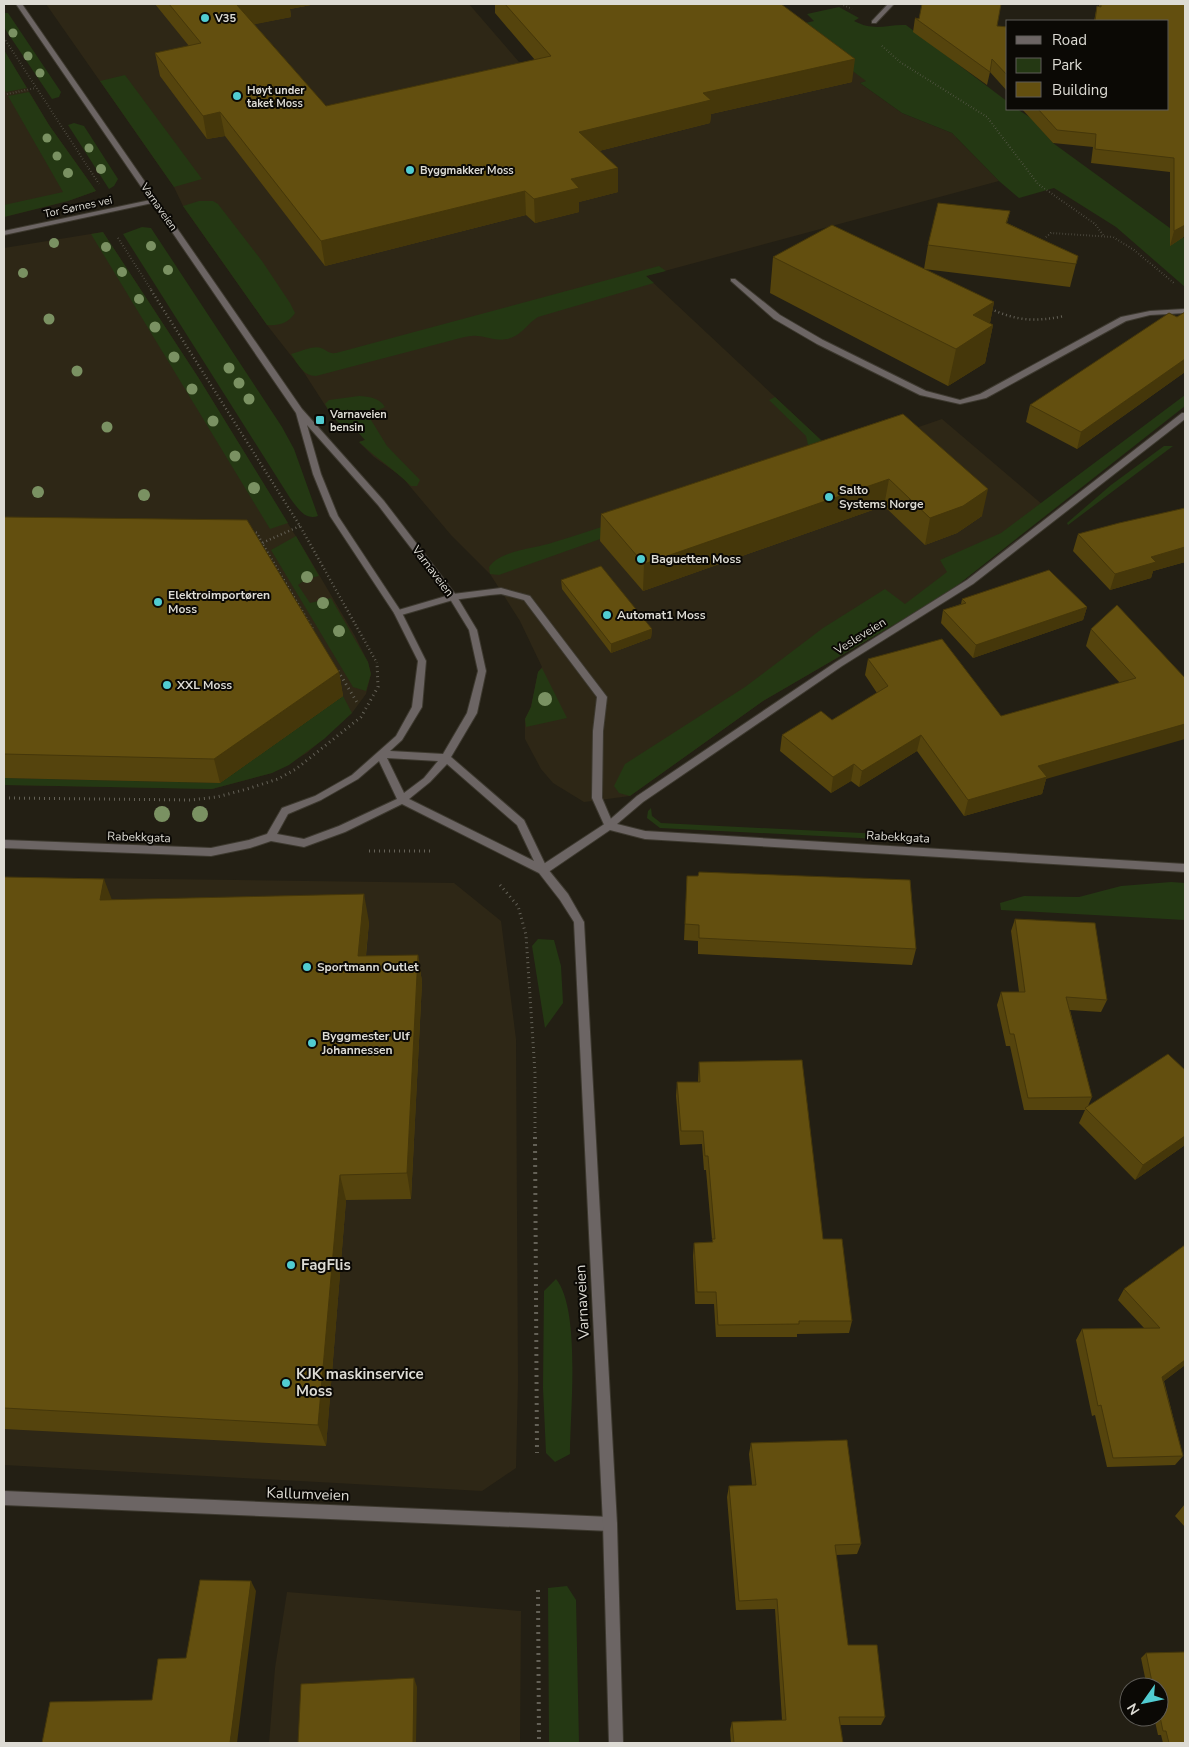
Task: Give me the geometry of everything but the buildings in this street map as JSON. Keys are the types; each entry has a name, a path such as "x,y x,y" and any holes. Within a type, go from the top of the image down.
{"street":[{"name":"Varnaveien","path":"19,4 299,411 381,503 454,597 473,630 482,671 472,713 446,758 427,780 402,800 342,830 304,843 271,837 284,811 318,798 354,777 399,738 417,707 422,662 398,613 334,516 317,474 299,411"},
{"path":"874,22 889,6"},
{"name":"Tor Sørnes vei","path":"4,233 112,211 155,200"},
{"path":"733,280 777,317 820,342 922,393 960,402 983,396 1124,319 1150,313 1185,311"},
{"name":"Vesleveien","path":"543,870 610,826 640,799 840,664 970,582 1185,415"},
{"path":"398,613 454,597 501,591 527,598 602,697 598,731 597,798 610,826"},
{"path":"402,800 381,754 446,758"},
{"name":"Varnaveien","path":"446,758 521,824 543,870 564,896 579,922 610,1524 616,1743"},
{"name":"Varnaveien","path":"402,800 543,870"},
{"name":"Rabekkgata","path":"610,826 645,835 1185,868"},
{"name":"Rabekkgata","path":"4,844 211,852 250,844 271,837"},
{"name":"Kallumveien","path":"4,1498 610,1524"}],"path":[{"path":"874,22 875,34 884,49 987,117 1038,184 1095,224 1103,235"},
{"path":"4,38 104,190 112,211 113,231 300,526 377,662 378,687 360,717 334,740 284,776 247,790 217,797 191,800 4,798"},
{"path":"7,94 36,88"},
{"path":"1046,236 1050,233 1103,235 1120,239 1178,287"},
{"path":"984,306 1024,322 1038,322 1064,316"},
{"path":"262,544 300,526"},
{"path":"248,530 257,533 316,634"},
{"path":"336,667 358,704"},
{"path":"361,851 436,851"},
{"path":"498,883 518,906 526,935 528,957 535,1073 537,1453"},
{"path":"538,1590 539,1743"}],"shaded area":[{"path":"46,4 469,4 531,76 792,26 867,81 860,83 902,113 952,133 999,181 646,276 837,455 942,419 1050,511 945,595 763,701 630,796 584,802 553,783 541,769 525,739 525,719 531,707 538,672 542,667 520,621 490,574 451,535 402,477 374,457 359,442 365,440 354,428 346,430 332,416 303,371 267,325 183,206 174,187"},
{"path":"4,50 49,125 96,191 68,201 4,217"},
{"path":"103,232 198,377 311,561 355,636 368,662 371,674 366,694 352,713 307,753 272,773 212,789 4,785 4,248"},
{"path":"4,877 454,883 501,921 516,1039 518,1381 516,1468 482,1491 4,1465"},
{"path":"287,1592 521,1611 520,1743 269,1743 275,1668"}],"green space":[{"path":"839,7 859,18 854,21 868,26 906,25 1006,100 1006,110 1019,110 1031,118 1053,143 1185,239 1185,287 1116,227 1054,188 1019,198 999,181 952,133 902,113 860,83 866,81 792,26 814,21 807,14"},
{"path":"4,13 8,13 61,92 59,97 52,99 7,32 4,27"},
{"path":"4,50 27,88 6,92 4,88"},
{"path":"125,75 202,179 174,187 100,81"},
{"path":"29,92 49,125 96,191 68,201 4,217 4,205 63,192 8,96"},
{"path":"74,123 84,126 118,179 114,186 109,189 68,125"},
{"path":"199,201 213,201 218,204 262,261 295,313 290,319 279,324 267,325 183,206"},
{"path":"142,227 151,228 282,427 294,449 318,516 309,517 305,515 290,498 123,234"},
{"path":"103,232 198,377 288,523 270,529 91,234"},
{"path":"659,266 666,271 646,276 654,283 538,317 520,333 508,339 465,337 316,376 304,372 291,354 314,347 336,353"},
{"path":"1185,395 1185,406 945,595 763,701 630,796 619,793 614,786 625,764 745,687 823,628 885,589 905,604 947,572 940,560 1001,533"},
{"path":"359,396 377,399 385,407 368,415 387,446 420,480 417,486 411,486 365,448 359,442 365,440 354,428 346,430 332,416 325,404 329,400"},
{"path":"775,397 837,455 499,575 490,574 489,567 500,557 548,544 633,516 775,467 801,455 808,445 806,436 769,400"},
{"path":"1164,446 1173,446 1068,525 1067,523 1111,485"},
{"path":"296,536 319,576 306,579 298,585 310,603 331,598 368,662 371,674 366,691 353,687 271,550"},
{"path":"542,668 567,718 526,727 525,719 531,707 538,672"},
{"path":"343,696 352,713 324,739 289,765 272,773 212,789 4,785 4,778 220,783"},
{"path":"651,808 652,816 661,823 882,834 879,839 660,828 647,818 648,811"},
{"path":"1171,882 1185,883 1185,920 1001,910 1000,903 1024,896 1079,897 1121,886"},
{"path":"538,939 554,940 561,966 563,1003 545,1028 532,946"},
{"path":"556,1279 564,1294 569,1314 572,1388 570,1454 555,1462 546,1453 543,1388 544,1291"},
{"path":"567,1586 576,1600 579,1743 549,1743 548,1588"}],"place":[{"name":"V35","path":"205,18"},
{"name":"Høyt under taket Moss","path":"237,96"},
{"name":"Byggmakker Moss","path":"410,170"},
{"name":"Varnaveien bensin","path":"320,420"},
{"name":"Salto Systems Norge","path":"829,497"},
{"name":"Baguetten Moss","path":"641,559"},
{"name":"Elektroimportøren Moss","path":"158,602"},
{"name":"Automat1 Moss","path":"607,615"},
{"name":"XXL Moss","path":"167,685"},
{"name":"Sportmann Outlet","path":"307,967"},
{"name":"Byggmester Ulf Johannessen","path":"312,1043"},
{"name":"FagFlis","path":"291,1265"},
{"name":"KJK maskinservice Moss","path":"286,1383"}]}
